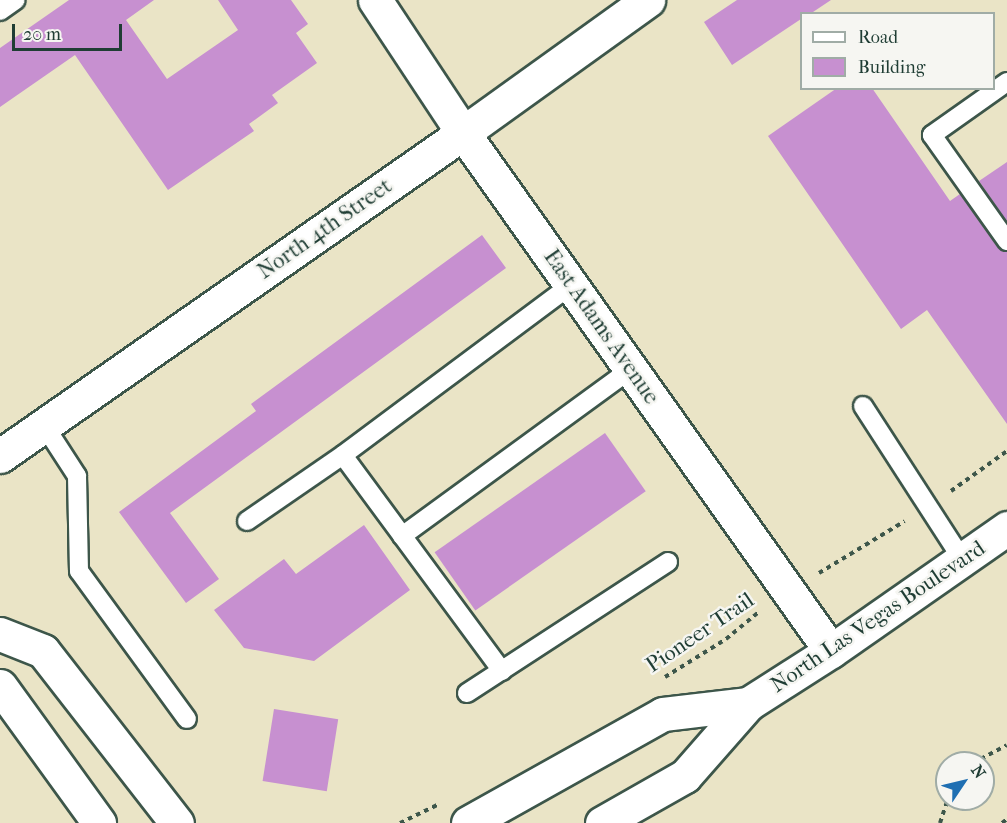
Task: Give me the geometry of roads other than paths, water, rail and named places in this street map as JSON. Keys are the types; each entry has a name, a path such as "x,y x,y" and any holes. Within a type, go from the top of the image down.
{"street":[{"name":"East Adams Avenue","path":"375,0 463,133 831,651"},
{"name":"North 4th Street","path":"0,456 463,133 648,0"},
{"name":"North Las Vegas Boulevard","path":"602,823 685,776 748,704 831,651 1007,528"},
{"path":"0,634 43,651 177,823"},
{"path":"0,686 99,823"},
{"name":"North Las Vegas Boulevard","path":"458,811 663,714 748,704"}],"lane":[{"path":"0,11 16,0"},
{"path":"1007,82 932,135 1007,241"},
{"path":"247,521 343,455 571,285"},
{"path":"402,536 631,369"},
{"path":"863,406 962,559"},
{"path":"44,425 77,476 79,571 187,720"},
{"path":"343,455 502,671"},
{"path":"467,693 668,561"}]}
